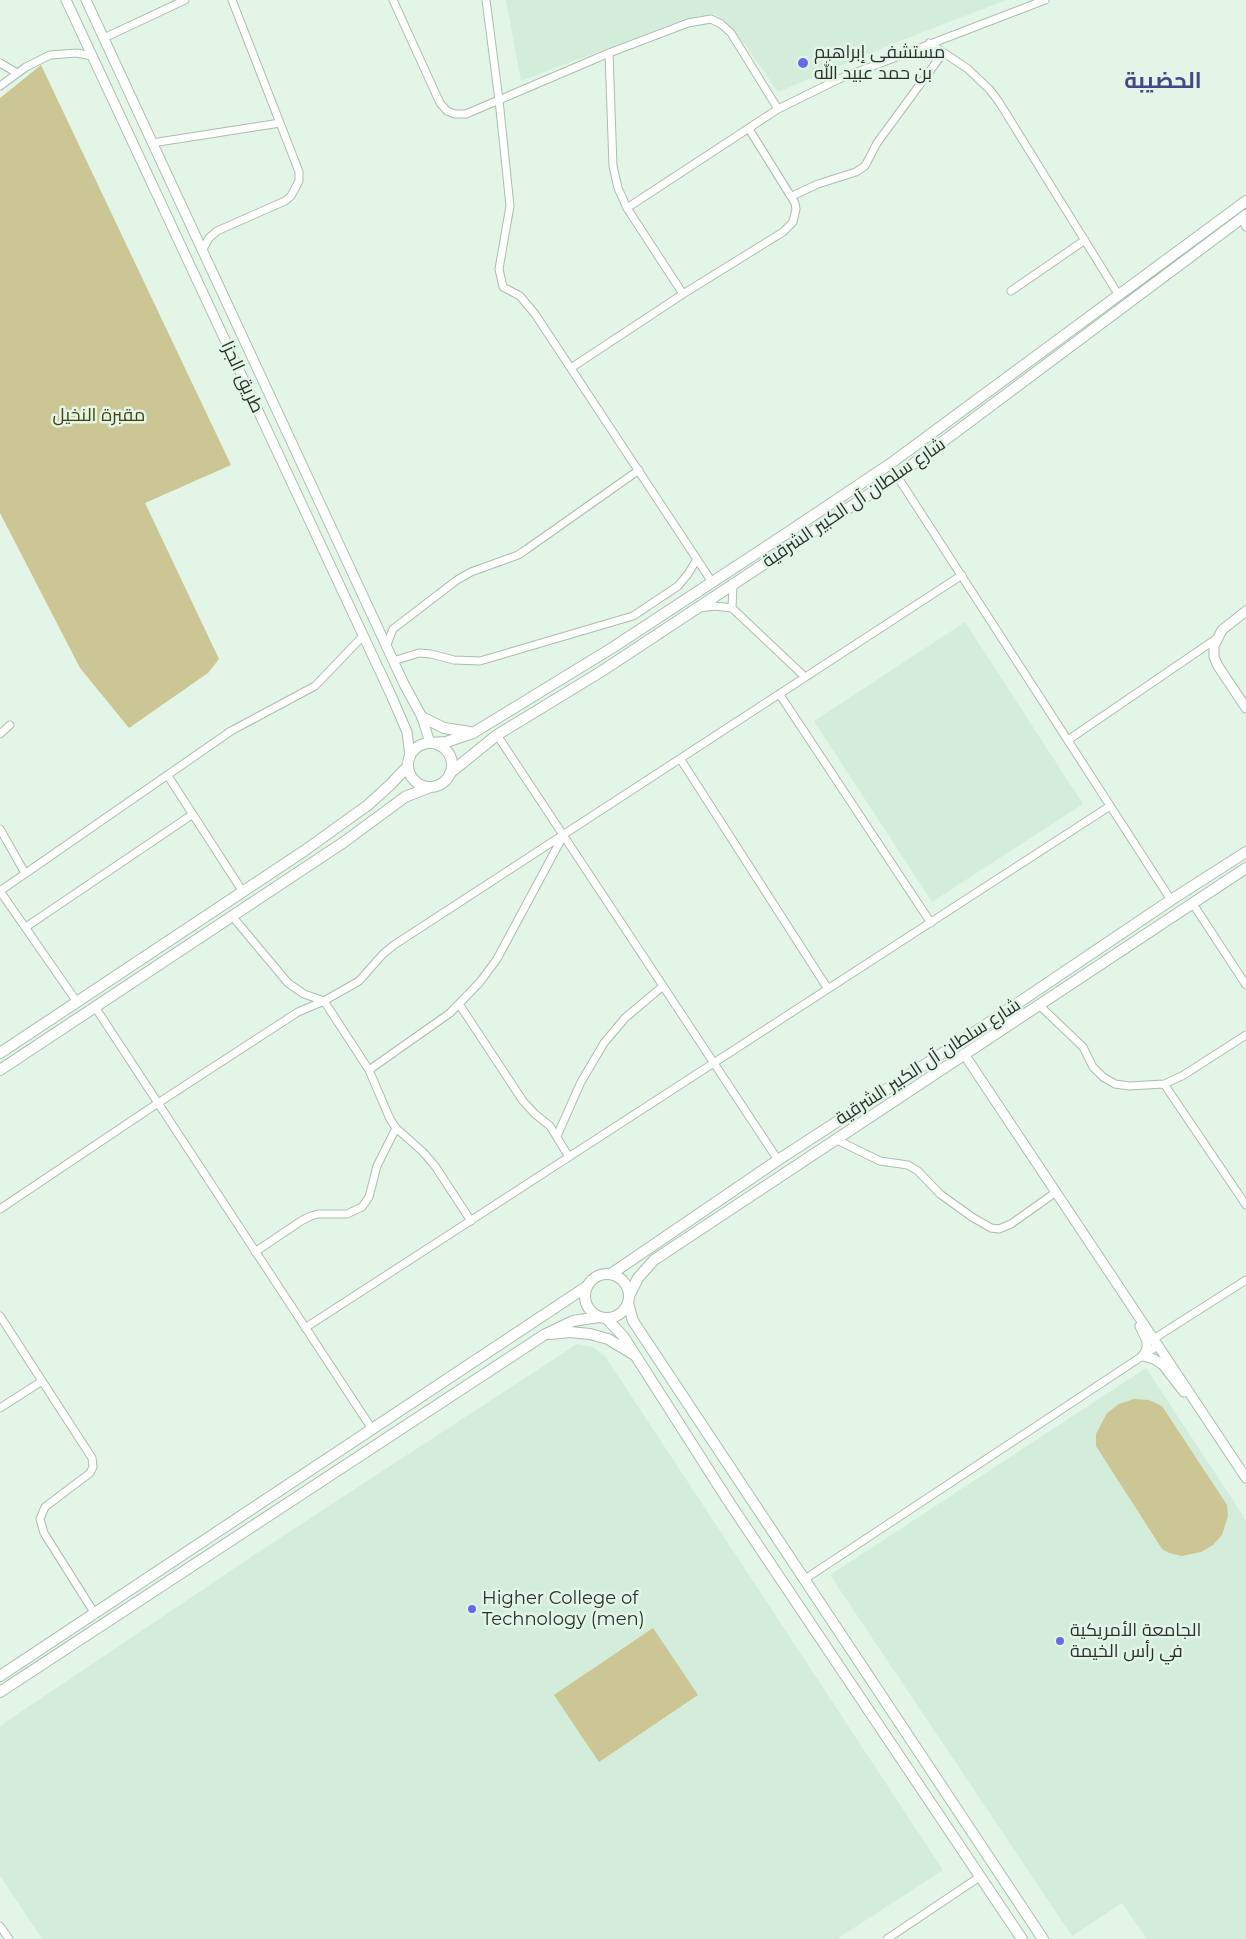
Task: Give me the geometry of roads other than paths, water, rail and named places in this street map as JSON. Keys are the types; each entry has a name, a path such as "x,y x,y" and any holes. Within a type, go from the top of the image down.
{"main road":[{"name":"شارع سلطان آل الكبير الشرقية","path":"430,743 446,742 473,733 612,648 890,464 1246,201"},
{"name":"شارع سلطان آل الكبير الشرقية","path":"450,773 497,735 602,672 897,476 1245,220"},
{"path":"422,717 444,728 473,733"},
{"path":"0,1053 304,851 368,805 390,785 418,746 430,743 443,747 449,754 452,763 450,773 440,784 430,786 405,797 344,842 0,1070"},
{"path":"409,761 409,772 416,781 430,786"},
{"name":"شارع سلطان آل الكبير الشرقية","path":"611,1274 778,1160 1246,852"},
{"name":"شارع سلطان آل الكبير الشرقية","path":"628,1299 638,1278 654,1260 834,1139 1246,868"},
{"path":"1022,1939 728,1502 623,1336 603,1318 593,1314 585,1302 586,1288 596,1276 611,1274 624,1282 633,1321 1043,1939"},
{"path":"0,1676 586,1288"},
{"path":"0,1692 544,1335 574,1321 620,1314 628,1299"},
{"path":"544,1335 570,1332 590,1334 608,1340 635,1355"}],"street":[{"name":"طريق الجزا","path":"66,0 407,732 409,761"},
{"path":"81,0 120,72"},
{"name":"طريق الجزا","path":"86,0 386,647 422,717 430,743"},
{"path":"104,38 185,0"},
{"path":"202,251 216,230 285,201 296,189 299,172 232,0"},
{"path":"393,0 440,103 447,111 455,114 466,114 609,53 688,24 711,19 721,24 731,33 778,109"},
{"path":"486,0 510,206 499,269 503,288 520,296 528,304 712,582"},
{"path":"628,208 778,109 839,79 929,43 1046,0"},
{"path":"929,43 979,79 999,102 1118,294"},
{"path":"0,86 17,73 50,55 77,53 92,56"},
{"path":"609,53 613,166 618,188 628,208 683,294"},
{"path":"792,196 818,184 856,172 865,166 877,143 944,53"},
{"path":"0,63 17,73"},
{"path":"152,143 280,123"},
{"path":"571,368 683,294 789,228 793,222 796,209 792,196 749,129"},
{"path":"1011,291 1085,240"},
{"path":"259,414 300,491 307,489 309,481"},
{"path":"386,647 393,629 471,572 518,555 639,470"},
{"path":"897,476 1171,900"},
{"path":"393,661 418,653 454,660 480,661 633,616 683,581 697,560"},
{"path":"0,1209 298,1012 324,1002 359,981 383,954 394,945 962,576"},
{"path":"732,585 732,608"},
{"path":"698,608 715,606 732,608 805,677"},
{"path":"1246,611 1222,630 1214,646 1214,657 1218,666 1246,708"},
{"path":"376,625 393,629"},
{"path":"77,1002 0,891 231,731 315,686 363,636"},
{"path":"1068,740 1216,639"},
{"path":"780,695 931,922"},
{"path":"0,734 10,725"},
{"path":"497,735 778,1160"},
{"path":"681,760 828,989"},
{"path":"168,776 243,892"},
{"path":"305,1328 1110,806"},
{"path":"26,926 192,814"},
{"path":"0,829 25,874"},
{"path":"369,1070 439,1021 480,982 497,959 564,836"},
{"path":"1193,904 1246,985"},
{"path":"232,916 288,983 304,994 324,1002 369,1070 385,1110 396,1128 423,1152 435,1166 471,1221"},
{"path":"557,1136 577,1091 604,1042 625,1018 663,986"},
{"path":"458,1004 523,1101 550,1126 569,1157"},
{"path":"1039,1005 1083,1047 1093,1067 1103,1077 1115,1084 1129,1086 1164,1084 1182,1076 1246,1035"},
{"path":"95,1008 372,1429"},
{"path":"964,1054 1246,1478"},
{"path":"1164,1084 1246,1205"},
{"path":"255,1252 311,1216 318,1214 347,1214 362,1207 369,1197 377,1166 396,1128"},
{"path":"834,1139 880,1161 902,1163 913,1167 940,1194 991,1228 999,1229 1011,1224 1056,1192"},
{"path":"805,1579 1143,1356 1157,1342 1246,1280"},
{"path":"1130,1302 1135,1318 1147,1341 1147,1349 1143,1356"},
{"path":"0,1316 92,1458 92,1467 87,1476 45,1507 40,1519 42,1527 95,1614"},
{"path":"1143,1356 1154,1359 1163,1365 1181,1389 1196,1402"},
{"path":"0,1408 42,1380"},
{"path":"887,1939 981,1876"},
{"path":"0,1926 9,1939"}],"place":[{"name":"مستشفى إبراهيم بن حمد عبيد الله","path":"803,63"},
{"name":"Higher College of Technology (men)","path":"472,1609"},
{"name":"الجامعة الأمريكية في رأس الخيمة","path":"1060,1641"}],"district":[{"name":"الحضيبة","path":"1163,82"}],"park label":[{"name":"مقبرة النخيل","path":"99,416"}]}
